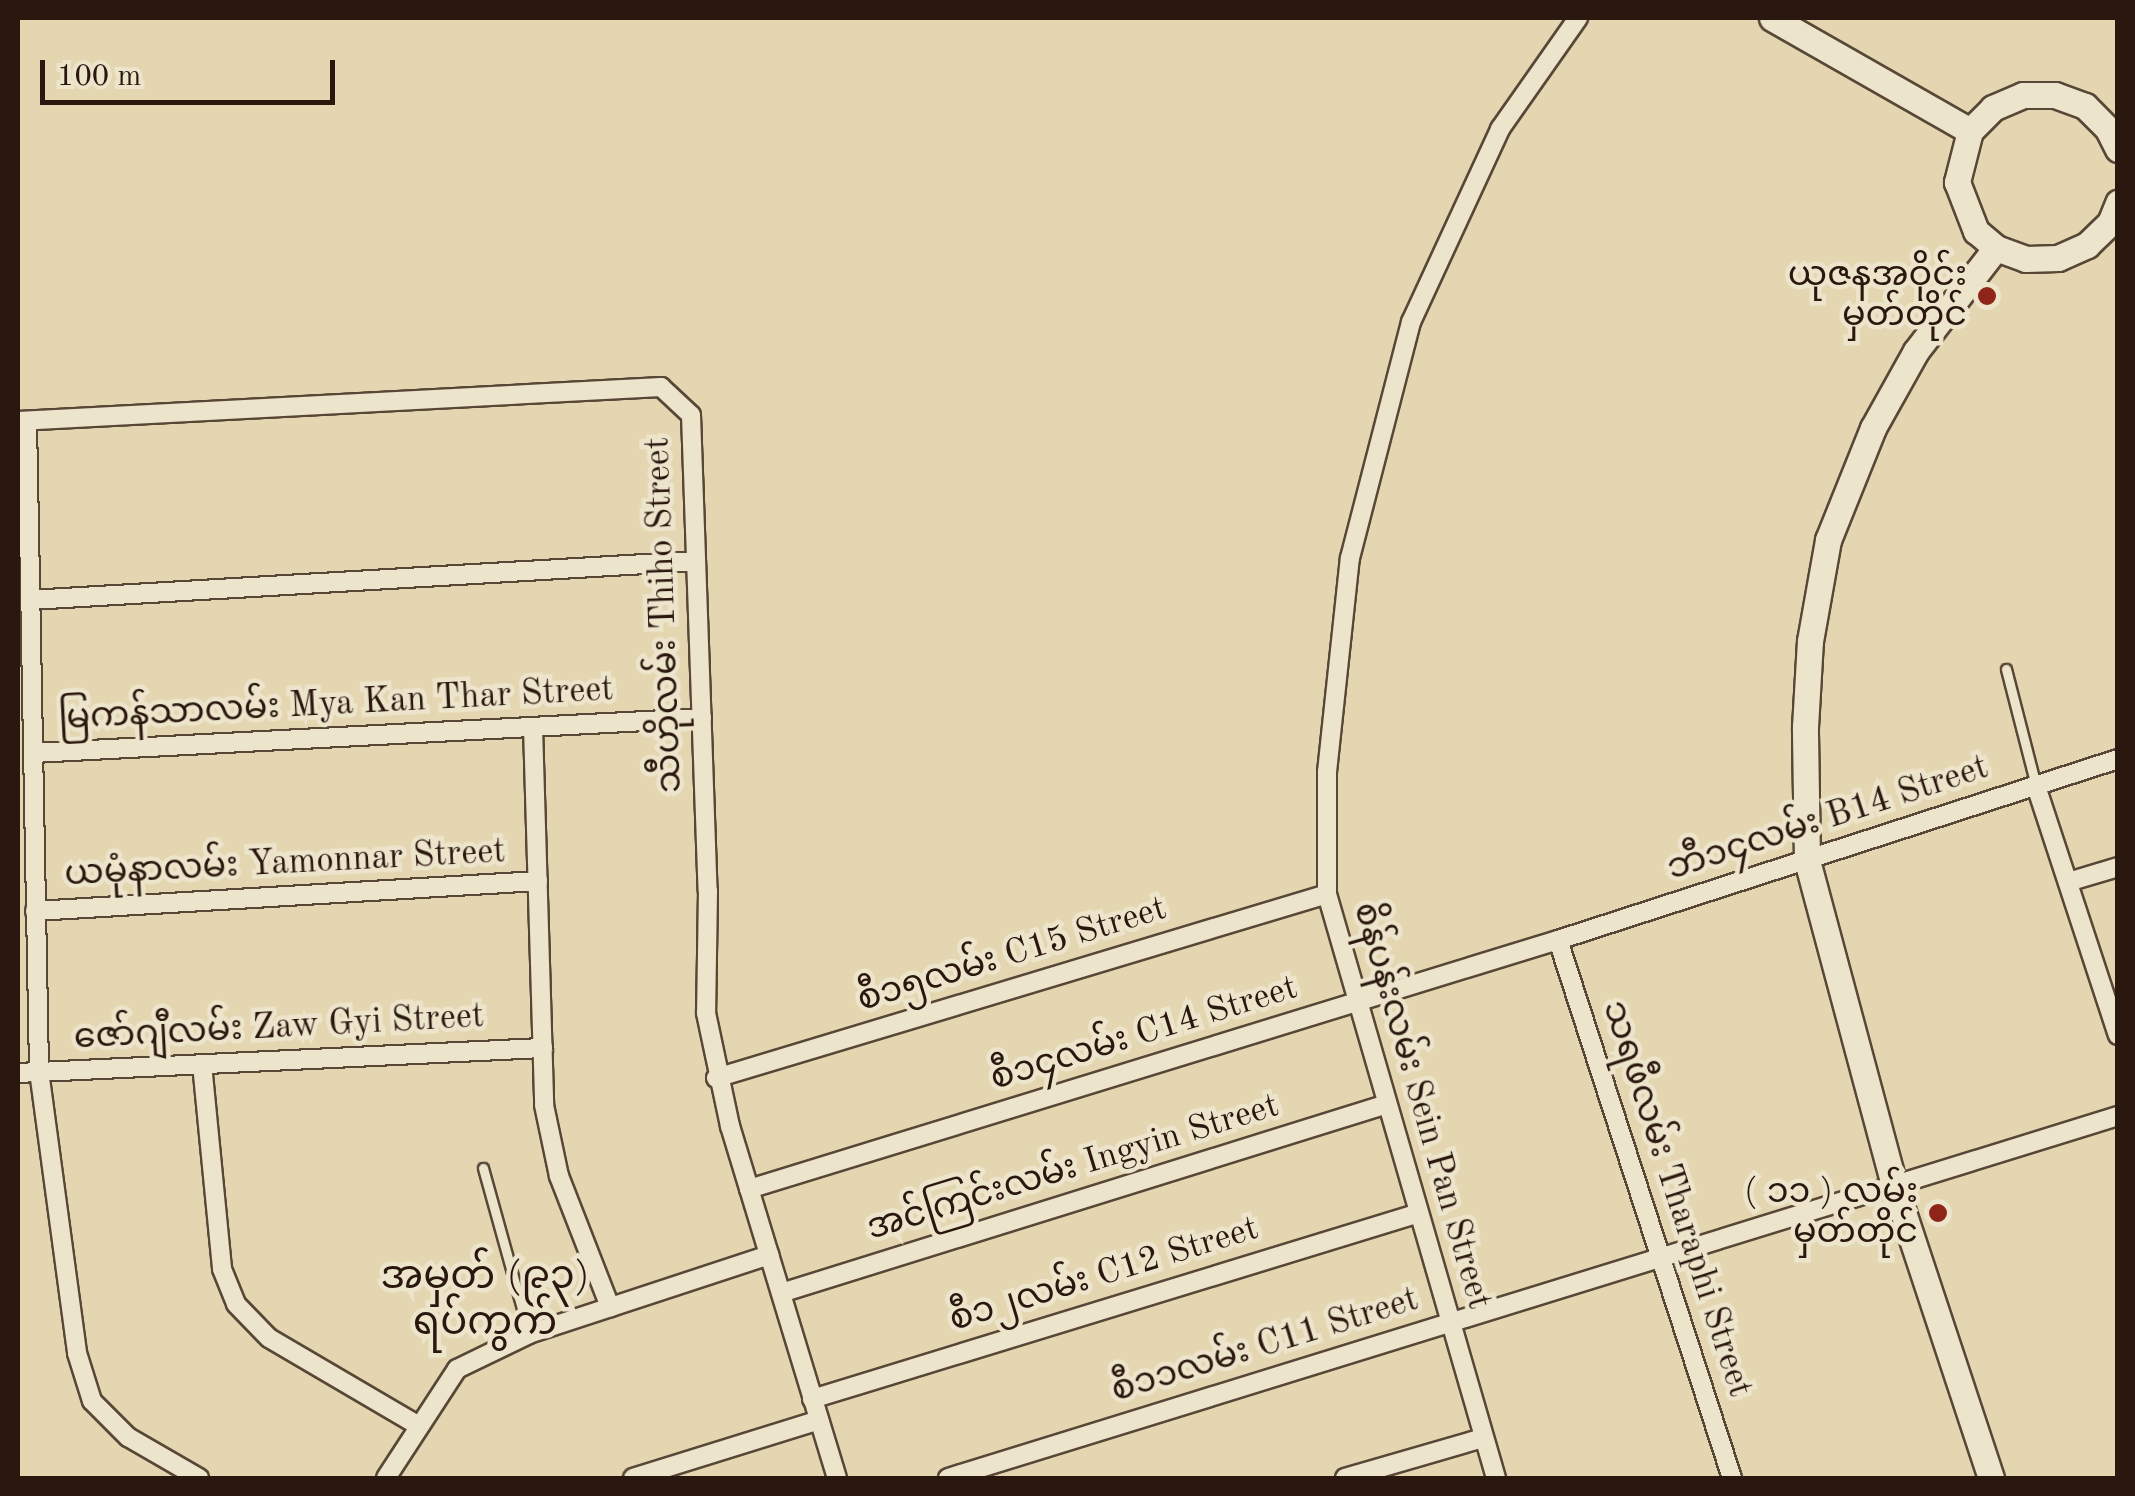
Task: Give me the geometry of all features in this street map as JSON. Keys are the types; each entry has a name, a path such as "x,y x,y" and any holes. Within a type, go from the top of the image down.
{"street":[{"name":"စိန်ပန်းလမ်း Sein Pan Street","path":"1496,1478 1354,1003 1327,894 1327,772 1350,558 1411,322 1500,129 1578,18"},
{"path":"1772,18 1970,131"},
{"path":"2118,149 2108,129 2085,106 2055,95 2023,96 1993,108 1970,131 1959,156 1962,208 1996,248 2026,259 2058,258 2087,245 2110,222 2118,203"},
{"path":"1991,1478 1894,1185 1806,860 1810,641 1828,540 1873,428 1916,352 1996,248"},
{"name":"သီဟိုလမ်း Thiho Street","path":"22,421 661,388 691,415 702,718 706,1013 716,1078 838,1478"},
{"path":"22,421 30,600 40,1071 77,1353 92,1401 128,1437 199,1478"},
{"path":"30,600 696,560"},
{"name":"မြကန်သာလမ်း Mya Kan Thar Street","path":"33,753 702,718"},
{"path":"533,727 544,1105 559,1176 610,1307"},
{"name":"ဘီ၁၄လမ်း B14 Street","path":"1558,940 2118,759"},
{"path":"2036,786 2110,988 2118,1035"},
{"path":"2068,882 2118,867"},
{"name":"ယမုံနာလမ်း Yamonnar Street","path":"36,911 538,882"},
{"name":"စီ၁၅လမ်း C15 Street","path":"716,1078 1327,894"},
{"name":"စီ၁၄လမ်း C14 Street","path":"750,1189 1558,940"},
{"name":"သရဖီလမ်း Tharaphi Street","path":"1558,940 1732,1478"},
{"name":"ဇော်ဂျီလမ်း Zaw Gyi Street","path":"18,1073 543,1048"},
{"path":"202,1064 222,1269 236,1304 269,1338 417,1424"},
{"name":"အင်ကြင်းလမ်း Ingyin Street","path":"781,1293 1384,1105"},
{"name":"စီ၁၁လမ်း C11 Street","path":"948,1478 2118,1116"},
{"name":"စီ၁၂လမ်း C12 Street","path":"812,1399 1416,1214"},
{"path":"386,1478 417,1424 458,1370 529,1334 769,1254"},
{"path":"632,1478 818,1420"},
{"path":"1345,1478 1483,1438"}],"lane":[{"path":"2006,670 2036,786"},
{"path":"483,1168 529,1334"}],"place":[{"name":"ယုဇနအဝိုင်း မှတ်တိုင်","path":"1987,296"},
{"name":"( ၁၁ ) လမ်း မှတ်တိုင်","path":"1938,1213"}],"district":[{"name":"အမှတ် (၉၃) ရပ်ကွက်","path":"485,1301"}]}
